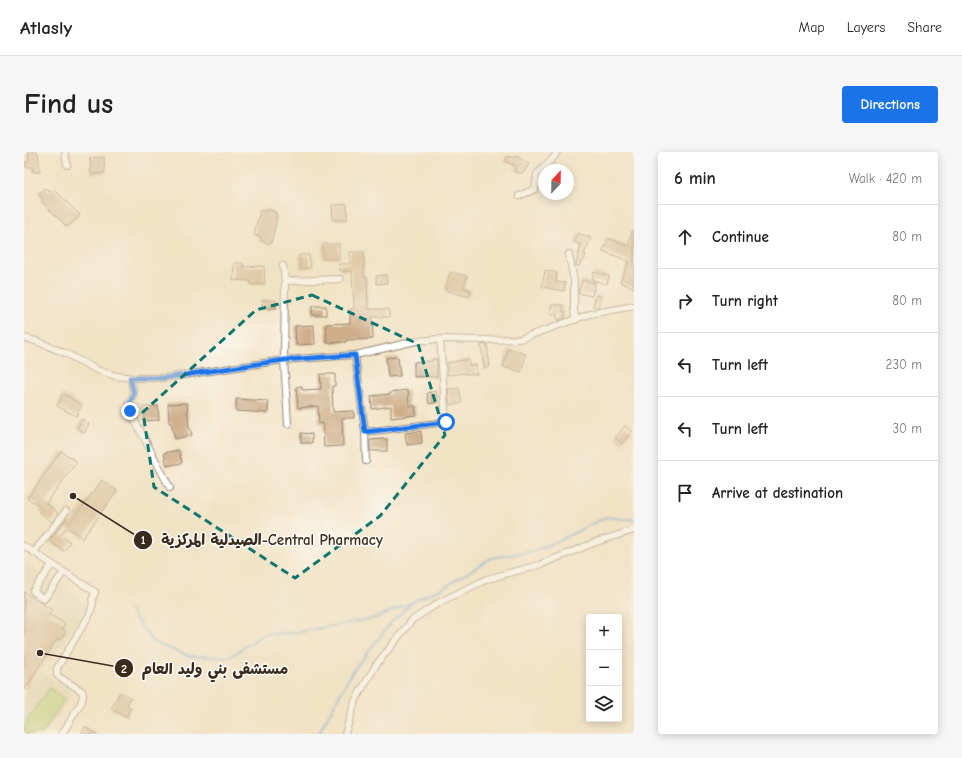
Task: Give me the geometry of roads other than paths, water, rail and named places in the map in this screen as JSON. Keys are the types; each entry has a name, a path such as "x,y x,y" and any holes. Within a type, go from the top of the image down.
{"street":[{"path":"65,152 67,165"},
{"path":"519,196 535,189 537,174 557,152"},
{"path":"569,254 574,281 574,308 576,320"},
{"path":"283,266 285,281 284,360 288,424"},
{"path":"285,281 340,279"},
{"path":"24,338 65,353 106,374 130,378 164,378 284,360 355,355 416,341 440,338 480,340 520,339 590,314 634,306"},
{"path":"365,432 446,422 440,338"},
{"path":"355,355 365,432 366,461"},
{"path":"130,378 134,394 130,402 130,411 170,488"},
{"path":"34,552 66,511"},
{"path":"346,734 355,701 376,665 412,620 440,602 487,580 539,565 596,542 634,530"},
{"path":"24,546 95,592 90,614 56,671 56,675 82,691 83,695 79,706 62,734"},
{"path":"52,564 33,592 44,599 64,572"}],"waterway":[{"path":"320,734 321,729 353,671 390,624 412,602 443,588 491,558 533,551 560,540 606,517 634,520"},
{"path":"130,611 153,642 189,656 230,657 264,634 294,633 376,618 410,603"}],"place":[{"name":"الصيدلية المركزية-Central Pharmacy","path":"73,496"},
{"name":"مستشفى بني وليد العام","path":"40,653"}]}
